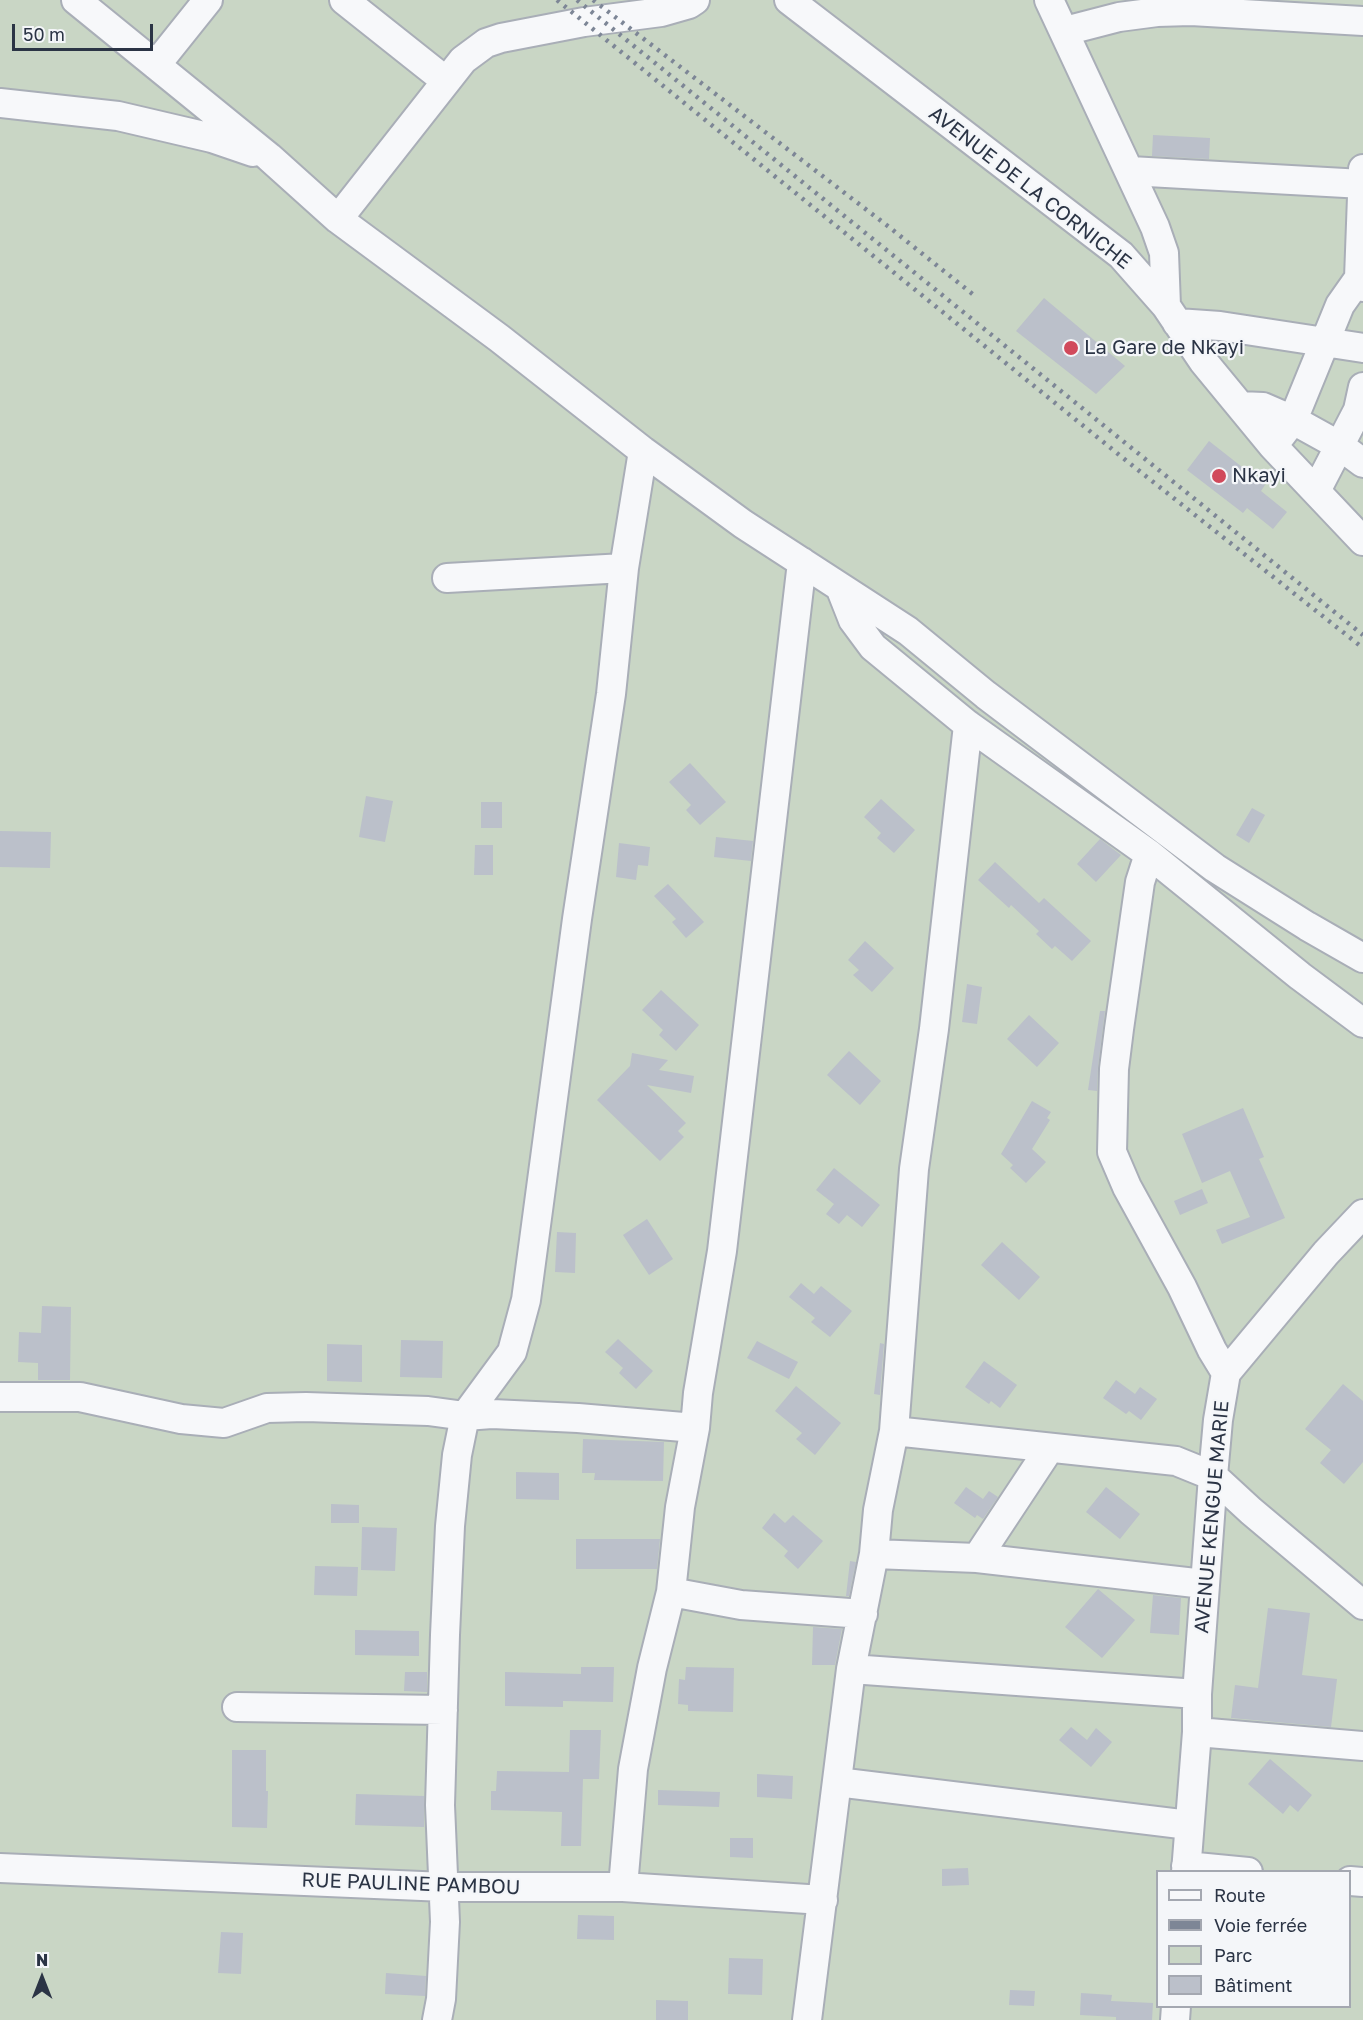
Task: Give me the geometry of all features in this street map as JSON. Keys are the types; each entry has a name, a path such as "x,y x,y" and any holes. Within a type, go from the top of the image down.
{"street":[{"path":"76,0 269,157 338,219 498,338 643,451 743,524 908,631 986,694 1215,868 1306,926 1363,958"},
{"path":"156,65 208,0"},
{"path":"344,0 446,81"},
{"path":"338,219 463,60 486,43 584,22 661,12 695,0"},
{"name":"AVENUE DE LA CORNICHE","path":"789,0 1121,255 1172,314 1203,361 1273,446 1363,541"},
{"path":"1049,0 1130,171 1164,253 1172,314 1220,326 1363,348"},
{"path":"1065,31 1092,12 1191,11 1363,21"},
{"path":"0,103 118,116 212,138 269,157"},
{"path":"1273,446 1293,420 1340,305 1361,282 1363,169"},
{"path":"1130,171 1363,184"},
{"path":"1316,491 1358,410 1363,387"},
{"path":"1240,406 1263,407 1293,420 1340,446 1363,463"},
{"path":"437,2020 443,1966 445,1887 440,1805 443,1710 450,1526 457,1455 465,1416 512,1352 526,1300 577,919 611,694 624,568 643,451"},
{"path":"623,1887 633,1769 652,1668 671,1592 698,1393 722,1251 802,562"},
{"path":"447,578 624,568"},
{"path":"840,587 853,620 873,647 968,725 1149,854 1300,976 1363,1023"},
{"path":"807,2020 851,1669 874,1554 878,1510 894,1431 914,1169 934,1029 968,725"},
{"path":"1149,854 1140,882 1114,1069 1112,1152 1127,1187 1226,1373"},
{"name":"AVENUE KENGUE MARIE","path":"1186,1869 1197,1732 1204,1584 1218,1420 1226,1373 1319,1261 1363,1214"},
{"path":"0,1397 80,1397 181,1419 224,1423 267,1408 286,1407 382,1409 465,1416 492,1414 578,1418 695,1428"},
{"path":"894,1431 1176,1461 1213,1476 1363,1605"},
{"path":"977,1558 1049,1449"},
{"path":"874,1554 977,1558 1204,1584"},
{"path":"671,1592 741,1605 863,1614"},
{"path":"851,1669 1197,1694"},
{"path":"237,1707 443,1710"},
{"path":"1197,1732 1363,1746"},
{"path":"837,1782 1189,1825"},
{"name":"RUE PAULINE PAMBOU","path":"0,1868 445,1887 623,1887 823,1900"},
{"path":"1186,1869 1207,1870"}],"green space":[{"path":"0,0 1363,0 1363,2020 0,2020"}],"building":[{"path":"1153,135 1210,138 1209,159 1152,156"},
{"name":"La Gare de Nkayi","path":"1044,298 1125,366 1096,394 1016,331"},
{"path":"1209,441 1265,485 1261,491 1287,512 1273,529 1247,508 1243,513 1187,470"},
{"path":"690,763 726,802 700,825 686,810 691,805 669,782"},
{"path":"366,796 393,801 385,842 359,837"},
{"path":"881,799 915,830 894,853 877,838 881,833 864,817"},
{"path":"481,802 502,802 502,828 481,828"},
{"path":"1252,808 1265,815 1249,843 1236,835"},
{"path":"0,831 51,832 50,868 0,867"},
{"path":"716,837 753,841 751,861 714,857"},
{"path":"1100,839 1121,855 1096,882 1077,864"},
{"path":"619,843 650,847 648,866 638,865 636,880 616,877"},
{"path":"475,845 493,845 493,875 474,875"},
{"path":"995,862 1039,903 1044,898 1091,941 1072,961 1055,946 1052,949 1036,934 1039,931 1011,905 1009,908 978,880"},
{"path":"668,884 704,922 686,938 672,922 676,919 654,896"},
{"path":"865,941 894,968 872,992 853,975 859,970 848,960"},
{"path":"967,984 982,987 977,1024 962,1022"},
{"path":"661,990 699,1025 676,1051 659,1035 663,1030 642,1010"},
{"path":"1100,1011 1105,1011 1097,1091 1088,1090"},
{"path":"1029,1015 1059,1043 1037,1067 1007,1039"},
{"path":"849,1051 881,1081 860,1105 827,1075"},
{"path":"632,1053 668,1060 659,1070 694,1076 691,1093 647,1085 686,1123 678,1131 684,1137 660,1161 597,1100 630,1066"},
{"path":"1032,1101 1051,1112 1047,1118 1050,1120 1032,1149 1046,1162 1026,1183 1010,1168 1013,1165 1001,1154"},
{"path":"1243,1108 1264,1157 1259,1159 1285,1218 1222,1244 1216,1230 1250,1217 1230,1171 1202,1183 1182,1134"},
{"path":"834,1168 880,1205 862,1227 847,1215 839,1224 826,1214 834,1204 816,1190"},
{"path":"1202,1189 1208,1203 1180,1215 1174,1201"},
{"path":"647,1219 673,1259 649,1275 623,1235"},
{"path":"557,1232 576,1233 575,1273 555,1272"},
{"path":"1002,1242 1040,1277 1019,1300 981,1265"},
{"path":"801,1283 814,1294 821,1286 852,1311 830,1337 811,1322 815,1318 789,1297"},
{"path":"42,1306 71,1307 70,1380 38,1380 38,1363 18,1362 19,1332 41,1333"},
{"path":"618,1339 653,1371 636,1389 619,1373 623,1368 605,1352"},
{"path":"401,1340 443,1341 442,1378 400,1377"},
{"path":"757,1341 798,1362 789,1379 747,1358"},
{"path":"880,1343 884,1344 880,1395 874,1394"},
{"path":"327,1344 362,1345 362,1382 327,1381"},
{"path":"984,1361 1017,1385 1000,1408 991,1401 989,1404 965,1387"},
{"path":"1116,1380 1135,1394 1140,1387 1157,1399 1141,1420 1129,1411 1126,1414 1103,1398"},
{"path":"1343,1384 1363,1401 1363,1462 1344,1484 1320,1463 1331,1450 1305,1429"},
{"path":"796,1386 841,1423 815,1455 796,1439 802,1433 775,1411"},
{"path":"583,1439 664,1442 663,1481 594,1480 595,1473 582,1473"},
{"path":"516,1472 559,1473 559,1500 516,1499"},
{"path":"966,1487 983,1499 989,1491 998,1497 983,1519 977,1515 975,1518 954,1503"},
{"path":"1106,1487 1140,1514 1120,1539 1086,1512"},
{"path":"331,1504 359,1505 359,1523 331,1523"},
{"path":"774,1513 785,1523 793,1515 823,1541 798,1569 784,1556 788,1551 762,1528"},
{"path":"362,1527 397,1528 395,1571 361,1570"},
{"path":"576,1539 660,1539 657,1569 576,1569"},
{"path":"850,1561 856,1562 849,1596 846,1596"},
{"path":"315,1566 358,1567 357,1596 314,1595"},
{"path":"1098,1589 1135,1620 1102,1658 1065,1627"},
{"path":"1153,1595 1181,1598 1179,1635 1150,1633"},
{"path":"1268,1608 1310,1613 1302,1675 1337,1679 1331,1727 1231,1718 1235,1685 1258,1688"},
{"path":"813,1627 842,1629 835,1665 812,1665"},
{"path":"355,1630 419,1631 419,1656 355,1655"},
{"path":"581,1667 614,1667 613,1702 563,1701 563,1707 505,1706 505,1672 581,1674"},
{"path":"686,1667 734,1668 733,1712 688,1711 688,1705 678,1704 679,1679 685,1680"},
{"path":"405,1672 427,1672 427,1692 404,1691"},
{"path":"1071,1727 1087,1740 1096,1728 1112,1742 1091,1767 1059,1740"},
{"path":"570,1730 601,1730 599,1779 583,1779 581,1846 561,1846 562,1812 491,1810 491,1791 496,1791 497,1771 569,1772"},
{"path":"232,1750 266,1750 267,1828 232,1827"},
{"path":"1270,1759 1312,1795 1298,1812 1290,1805 1283,1814 1248,1784"},
{"path":"757,1774 793,1776 792,1799 757,1797"},
{"path":"658,1790 720,1792 719,1807 658,1805"},
{"path":"356,1794 424,1796 424,1827 355,1825"},
{"path":"730,1838 753,1838 753,1858 730,1857"},
{"path":"968,1868 969,1885 942,1886 942,1869"},
{"path":"578,1915 614,1916 614,1940 577,1939"},
{"path":"221,1932 243,1933 241,1974 218,1973"},
{"path":"729,1958 763,1959 762,1995 728,1994"},
{"path":"386,1973 426,1976 425,1996 385,1994"},
{"path":"1010,1990 1035,1991 1034,2006 1009,2005"},
{"path":"1081,1993 1112,1995 1111,2001 1153,2003 1152,2020 1116,2020 1116,2017 1080,2015"},
{"path":"656,2000 688,2001 688,2020 656,2020"}],"railway":[{"path":"557,0 1128,462 1363,648"},
{"path":"577,0 1363,635"},
{"path":"593,0 889,227 975,296"}],"place":[{"name":"La Gare de Nkayi","path":"1071,348"},
{"name":"Nkayi","path":"1219,476"}]}
